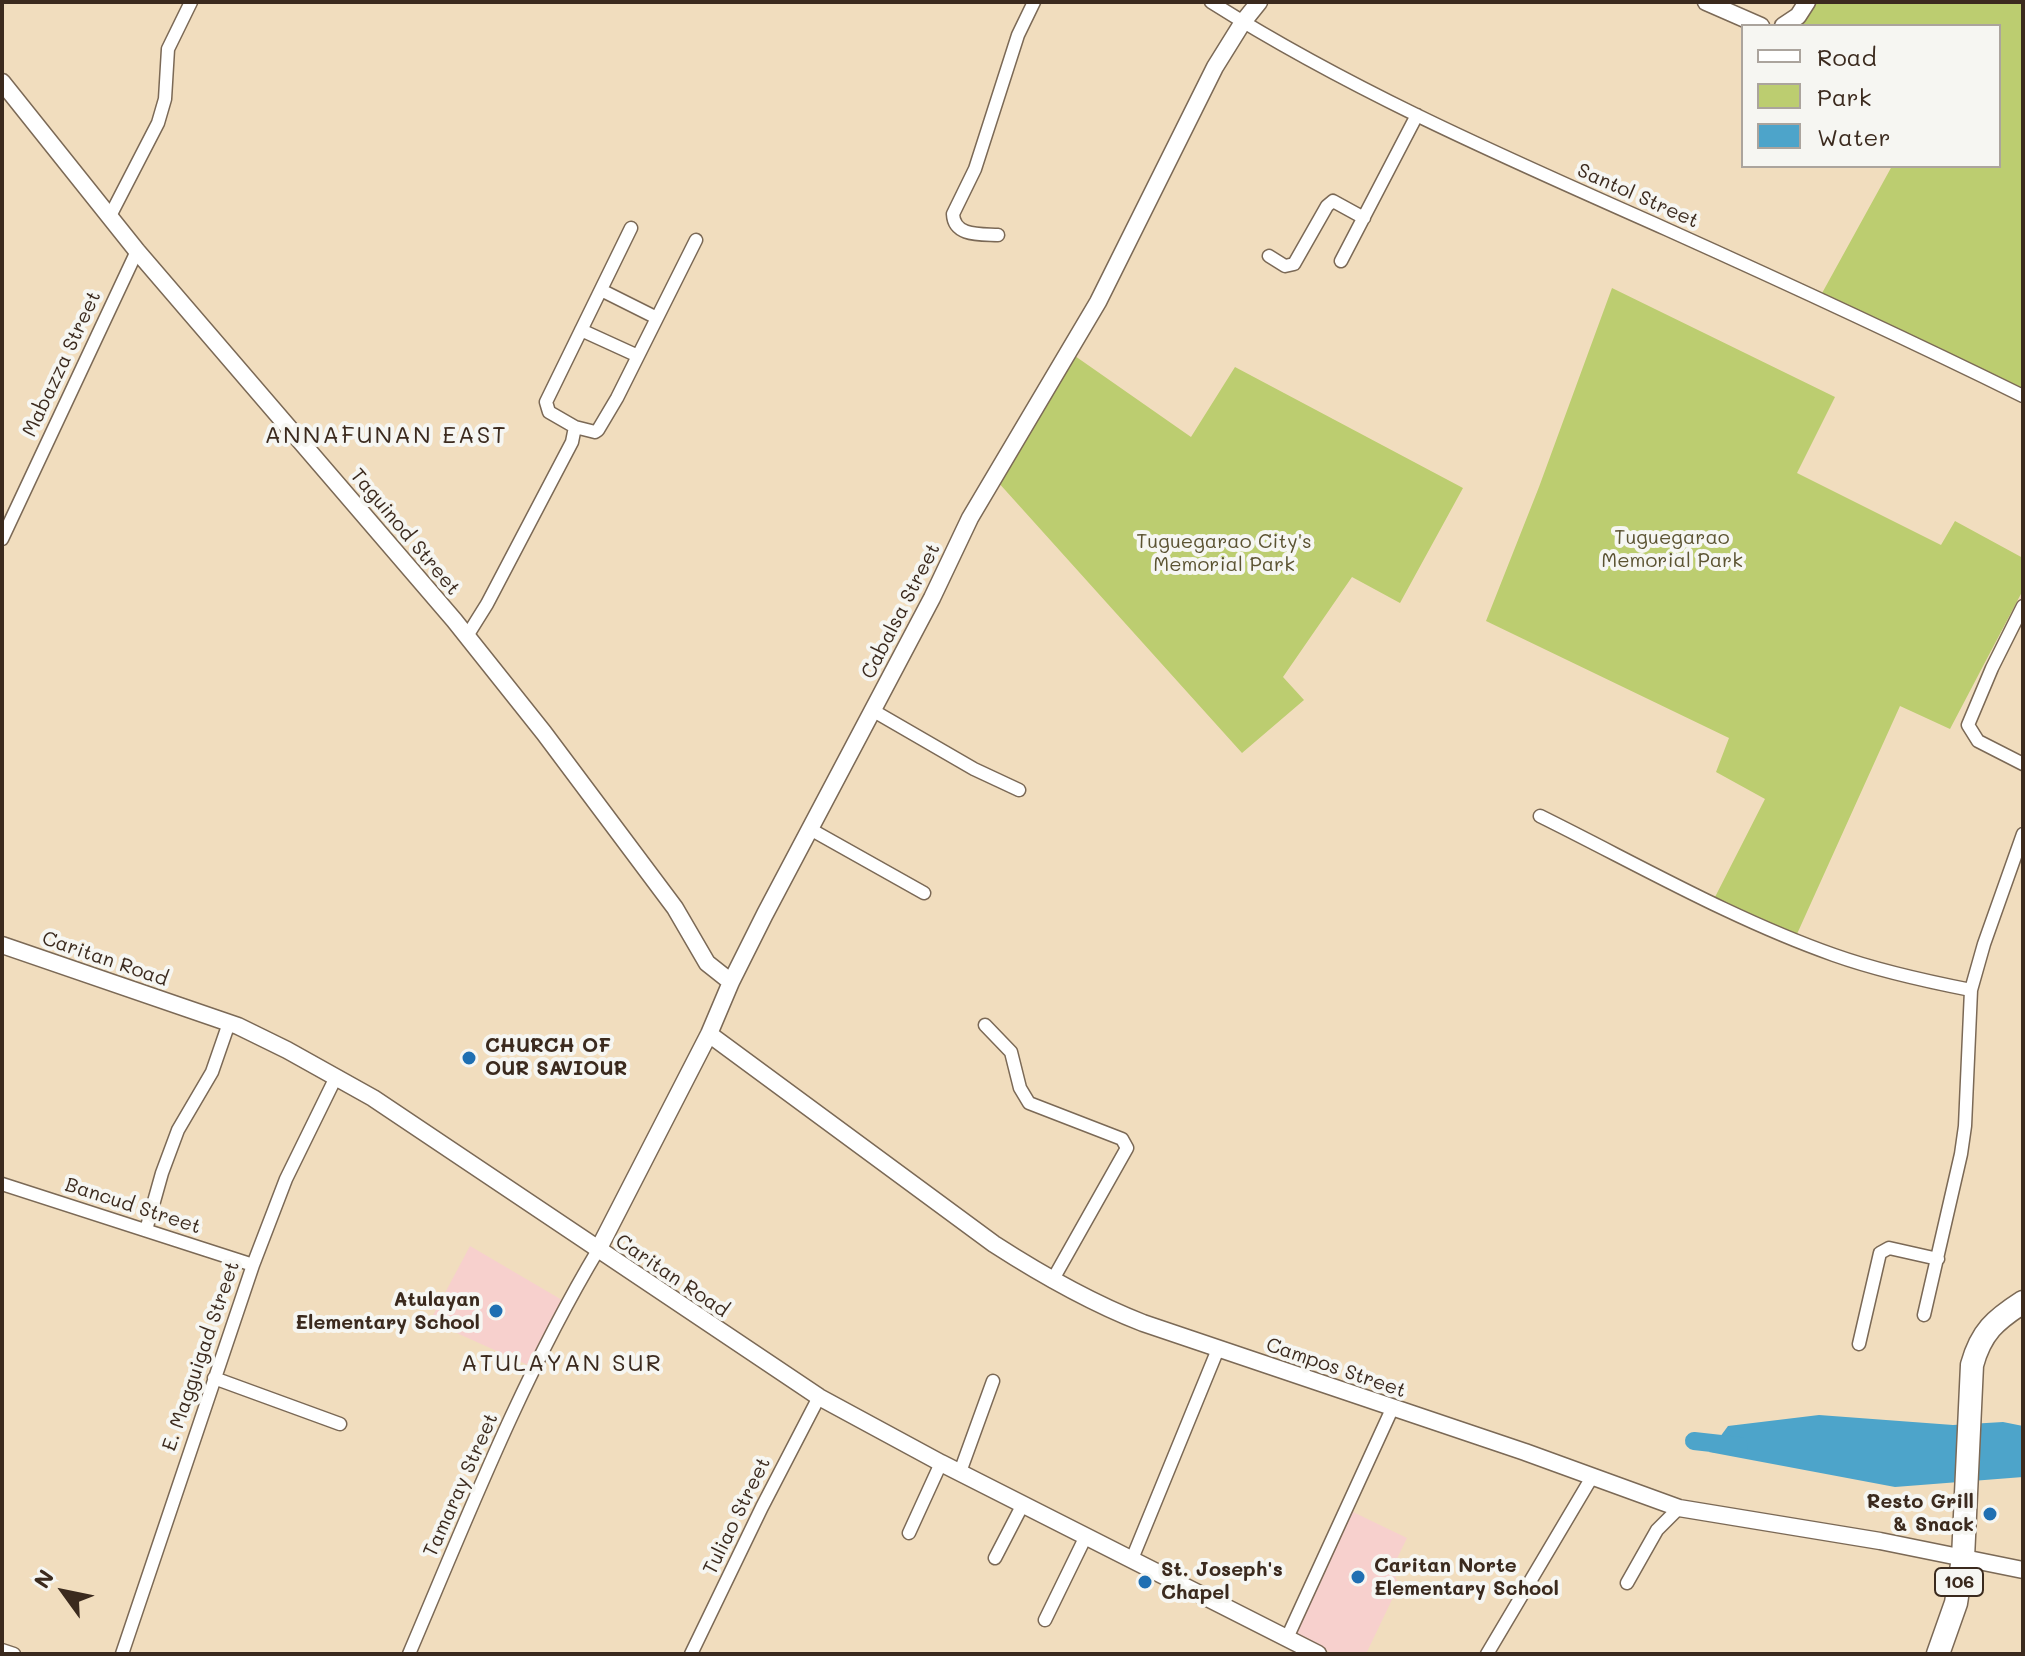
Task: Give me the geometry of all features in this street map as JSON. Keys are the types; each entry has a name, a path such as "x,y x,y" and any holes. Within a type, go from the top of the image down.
{"highway":[{"name":"106","path":"1940,1653 1956,1603 1963,1558 1972,1365 1978,1344 2001,1316 2023,1302"}],"street":[{"path":"110,216 158,123 165,99 168,49 191,2"},
{"path":"998,235 962,230 956,226 953,214 969,183 1018,35 1034,2"},
{"name":"Santol Street","path":"1211,2 1277,43 1478,146 2023,396"},
{"name":"Cabalsa Street","path":"598,1250 709,1034 731,982 932,598 970,518 1098,302 1199,96 1243,22 1259,2"},
{"path":"1786,24 1798,16 1807,2"},
{"path":"1709,3 1756,24"},
{"name":"Taguinod Street","path":"2,82 137,251 467,636 675,908 707,963 731,982"},
{"path":"1341,261 1417,115"},
{"path":"1269,256 1285,266 1294,264 1327,206 1333,201 1364,218"},
{"path":"631,228 546,402 549,412 575,427 597,431 617,398 696,240"},
{"name":"Mabazza Street","path":"2,539 137,251"},
{"path":"601,290 657,318"},
{"path":"581,330 638,356"},
{"path":"467,636 572,442 575,427"},
{"path":"2023,606 1968,725 1978,741 2023,764"},
{"path":"872,710 974,769 1019,790"},
{"path":"1540,816 1721,907 1818,949 1891,973 1971,990"},
{"path":"810,829 924,893"},
{"path":"1924,1315 1965,1126 1971,990 2023,834"},
{"name":"Caritan Road","path":"2,945 229,1023 268,1040 373,1098 819,1397 941,1463 1318,1654"},
{"path":"146,1230 178,1130 212,1072 229,1023"},
{"path":"985,1025 1011,1052 1020,1088 1029,1103 1122,1139 1127,1148 1052,1281"},
{"name":"Campos Street","path":"709,1034 994,1244 1052,1281 1101,1307 1679,1508 1880,1541 2023,1570"},
{"name":"E. Magguigad Street","path":"122,1654 253,1265 286,1179 336,1077"},
{"name":"Bancud Street","path":"2,1184 253,1265"},
{"path":"1859,1344 1880,1253 1889,1248 1938,1259"},
{"name":"Tamaray Street","path":"409,1654 539,1358 564,1307 598,1250"},
{"path":"1132,1559 1218,1349"},
{"path":"214,1378 340,1424"},
{"path":"960,1472 993,1381"},
{"name":"Tuliao Street","path":"691,1654 819,1397"},
{"path":"1287,1638 1392,1409"},
{"path":"909,1533 941,1463"},
{"path":"1487,1654 1592,1477"},
{"path":"995,1558 1023,1504"},
{"path":"1627,1583 1657,1530 1679,1508"},
{"path":"1045,1620 1086,1536"},
{"path":"2,1650 14,1654"}],"shaded area":[{"name":"Atulayan Elementary School","path":"470,1246 562,1300 530,1366 430,1321"},
{"name":"Caritan Norte Elementary School","path":"1351,1511 1407,1538 1392,1569 1399,1585 1366,1654 1334,1654 1295,1634"}],"green space":[{"path":"1811,2 2023,2 2023,390 1821,295 1891,168 2001,168 2001,24 1799,24"},
{"name":"Tuguegarao Memorial Park","path":"1612,288 1835,397 1797,473 1941,545 1955,521 2023,558 2023,590 1950,729 1900,706 1797,934 1713,901 1765,799 1716,772 1729,738 1486,621"},
{"name":"Tuguegarao City's Memorial Park","path":"1075,356 1191,437 1235,367 1463,488 1400,603 1352,577 1283,677 1304,700 1242,753 997,481"}],"water":[{"path":"1819,1415 1953,1425 2003,1422 2023,1426 2023,1477 1895,1487 1709,1452 1728,1426"}],"waterway":[{"path":"1694,1441 1739,1446"}],"place":[{"name":"CHURCH OF OUR SAVIOUR","path":"469,1058"},
{"name":"Atulayan Elementary School","path":"496,1311"},
{"name":"Resto Grill & Snack","path":"1990,1514"},
{"name":"Caritan Norte Elementary School","path":"1358,1577"},
{"name":"St. Joseph's Chapel","path":"1145,1582"}],"district":[{"name":"ANNAFUNAN EAST","path":"386,436"},
{"name":"ATULAYAN SUR","path":"562,1364"}]}
